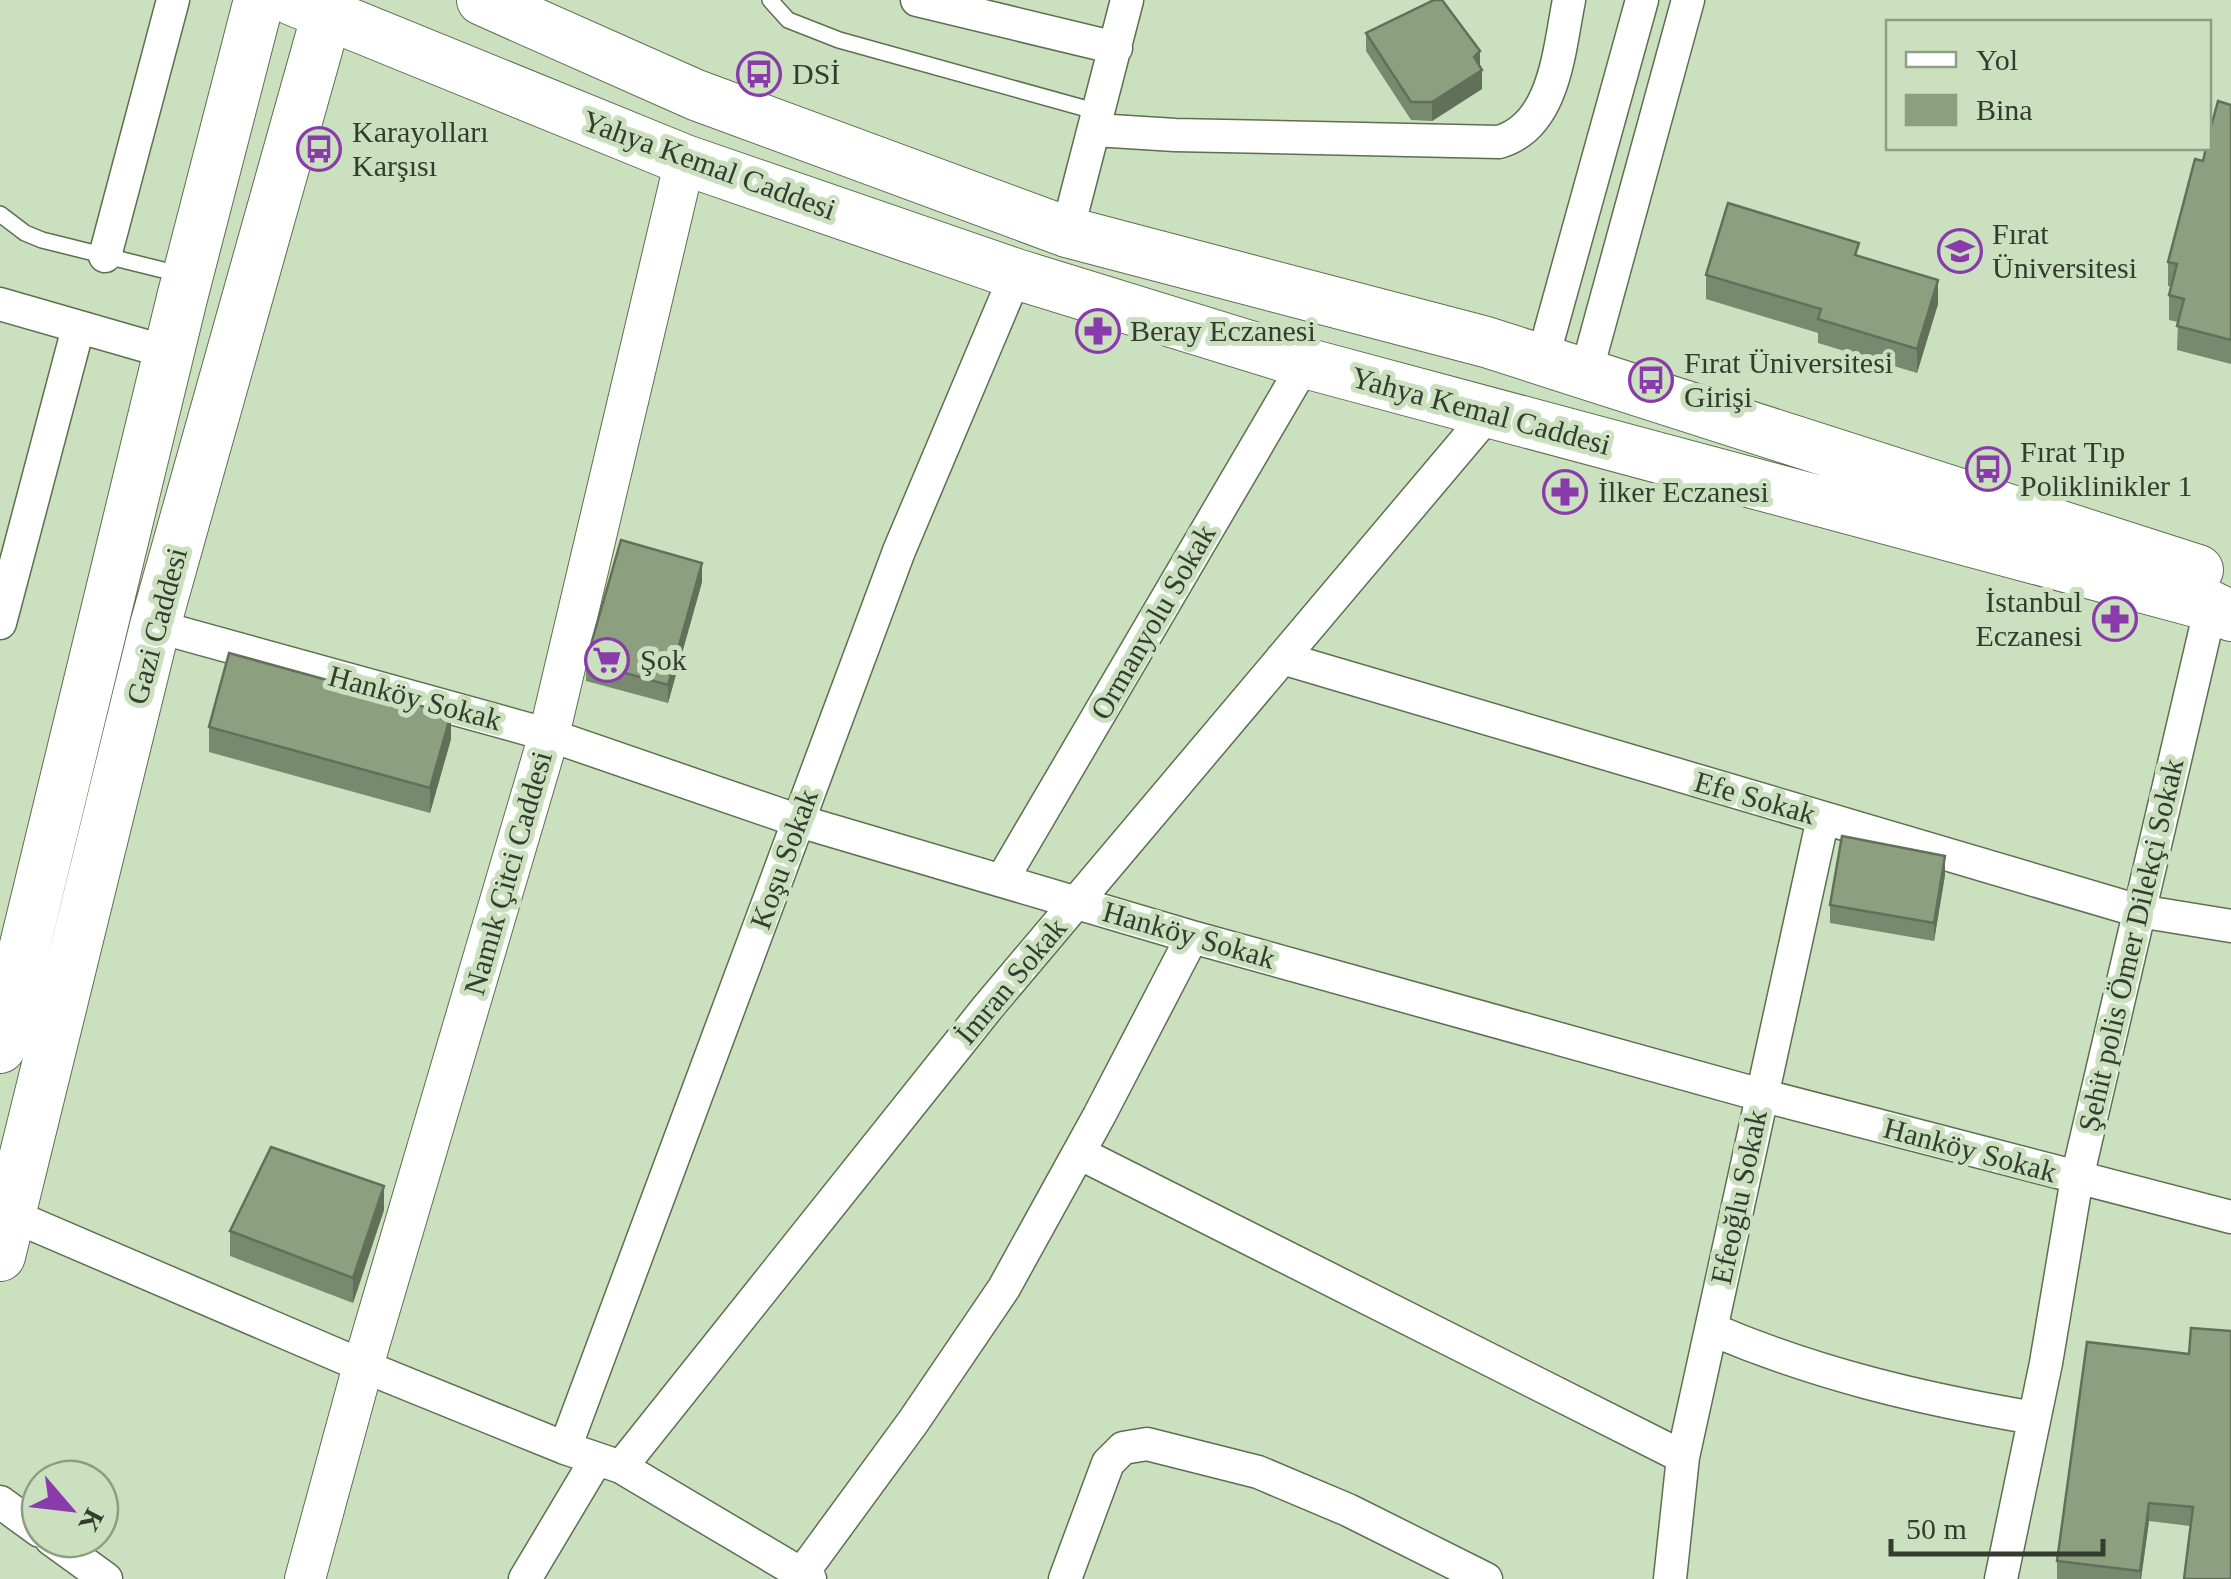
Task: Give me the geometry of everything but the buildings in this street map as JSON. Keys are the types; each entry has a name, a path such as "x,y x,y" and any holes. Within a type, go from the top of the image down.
{"main road":[{"name":"Gazi Caddesi","path":"0,1048 188,277 260,0"},
{"name":"Yahya Kemal Caddesi","path":"482,0 696,95 1067,232 1486,342 2224,601"},
{"name":"Gazi Caddesi","path":"6,1236 155,626 317,5"},
{"name":"Yahya Kemal Caddesi","path":"317,5 685,160 1016,274 1305,364 2224,601"}],"street":[{"path":"106,256 173,0"},
{"path":"917,0 1116,48"},
{"path":"1067,232 1127,0"},
{"path":"1097,121 1175,135 1499,142 1529,127 1542,109 1568,0"},
{"path":"1564,367 1642,0"},
{"path":"1564,367 1688,0"},
{"name":"Namık Çitci Caddesi","path":"306,1579 363,1366 549,735 685,160"},
{"name":"Koşu Sokak","path":"565,1448 899,551 1016,274"},
{"path":"0,304 170,353"},
{"path":"1,618 78,328"},
{"name":"Ormanyolu Sokak","path":"1002,880 1305,364"},
{"name":"İmran Sokak","path":"525,1579 609,1464 1488,412"},
{"name":"Şehit polis Ömer Dilekçi Sokak","path":"2001,1579 2077,1178 2139,911 2224,601"},
{"name":"Hanköy Sokak","path":"155,626 549,735 798,821 1192,937 1761,1095 2231,1217"},
{"name":"Efe Sokak","path":"1282,658 2139,911 2231,926"},
{"name":"Efeoğlu Sokak","path":"1670,1579 1683,1457 1822,818"},
{"path":"6,1236 363,1366 609,1464 803,1577 1004,1288 1192,937"},
{"path":"1079,1153 1683,1457"},
{"path":"1711,1329 1763,1351 1858,1382 2034,1418"},
{"path":"1065,1579 1108,1463 1114,1454 1134,1444 1258,1472 1348,1510 1486,1579"},
{"path":"78,1559 106,1579"}],"lane":[{"path":"770,0 788,20 839,40 1097,121"},
{"path":"0,214 42,240 188,277"}],"place":[{"name":"DSİ","path":"759,74"},
{"name":"Karayolları Karşısı","path":"319,149"},
{"name":"Fırat Üniversitesi","path":"1960,251"},
{"name":"Beray Eczanesi","path":"1098,331"},
{"name":"Fırat Üniversitesi Girişi","path":"1651,380"},
{"name":"Fırat Tıp Poliklinikler 1","path":"1988,469"},
{"name":"İlker Eczanesi","path":"1565,492"},
{"name":"İstanbul Eczanesi","path":"2115,619"},
{"name":"Şok","path":"607,660"}]}
